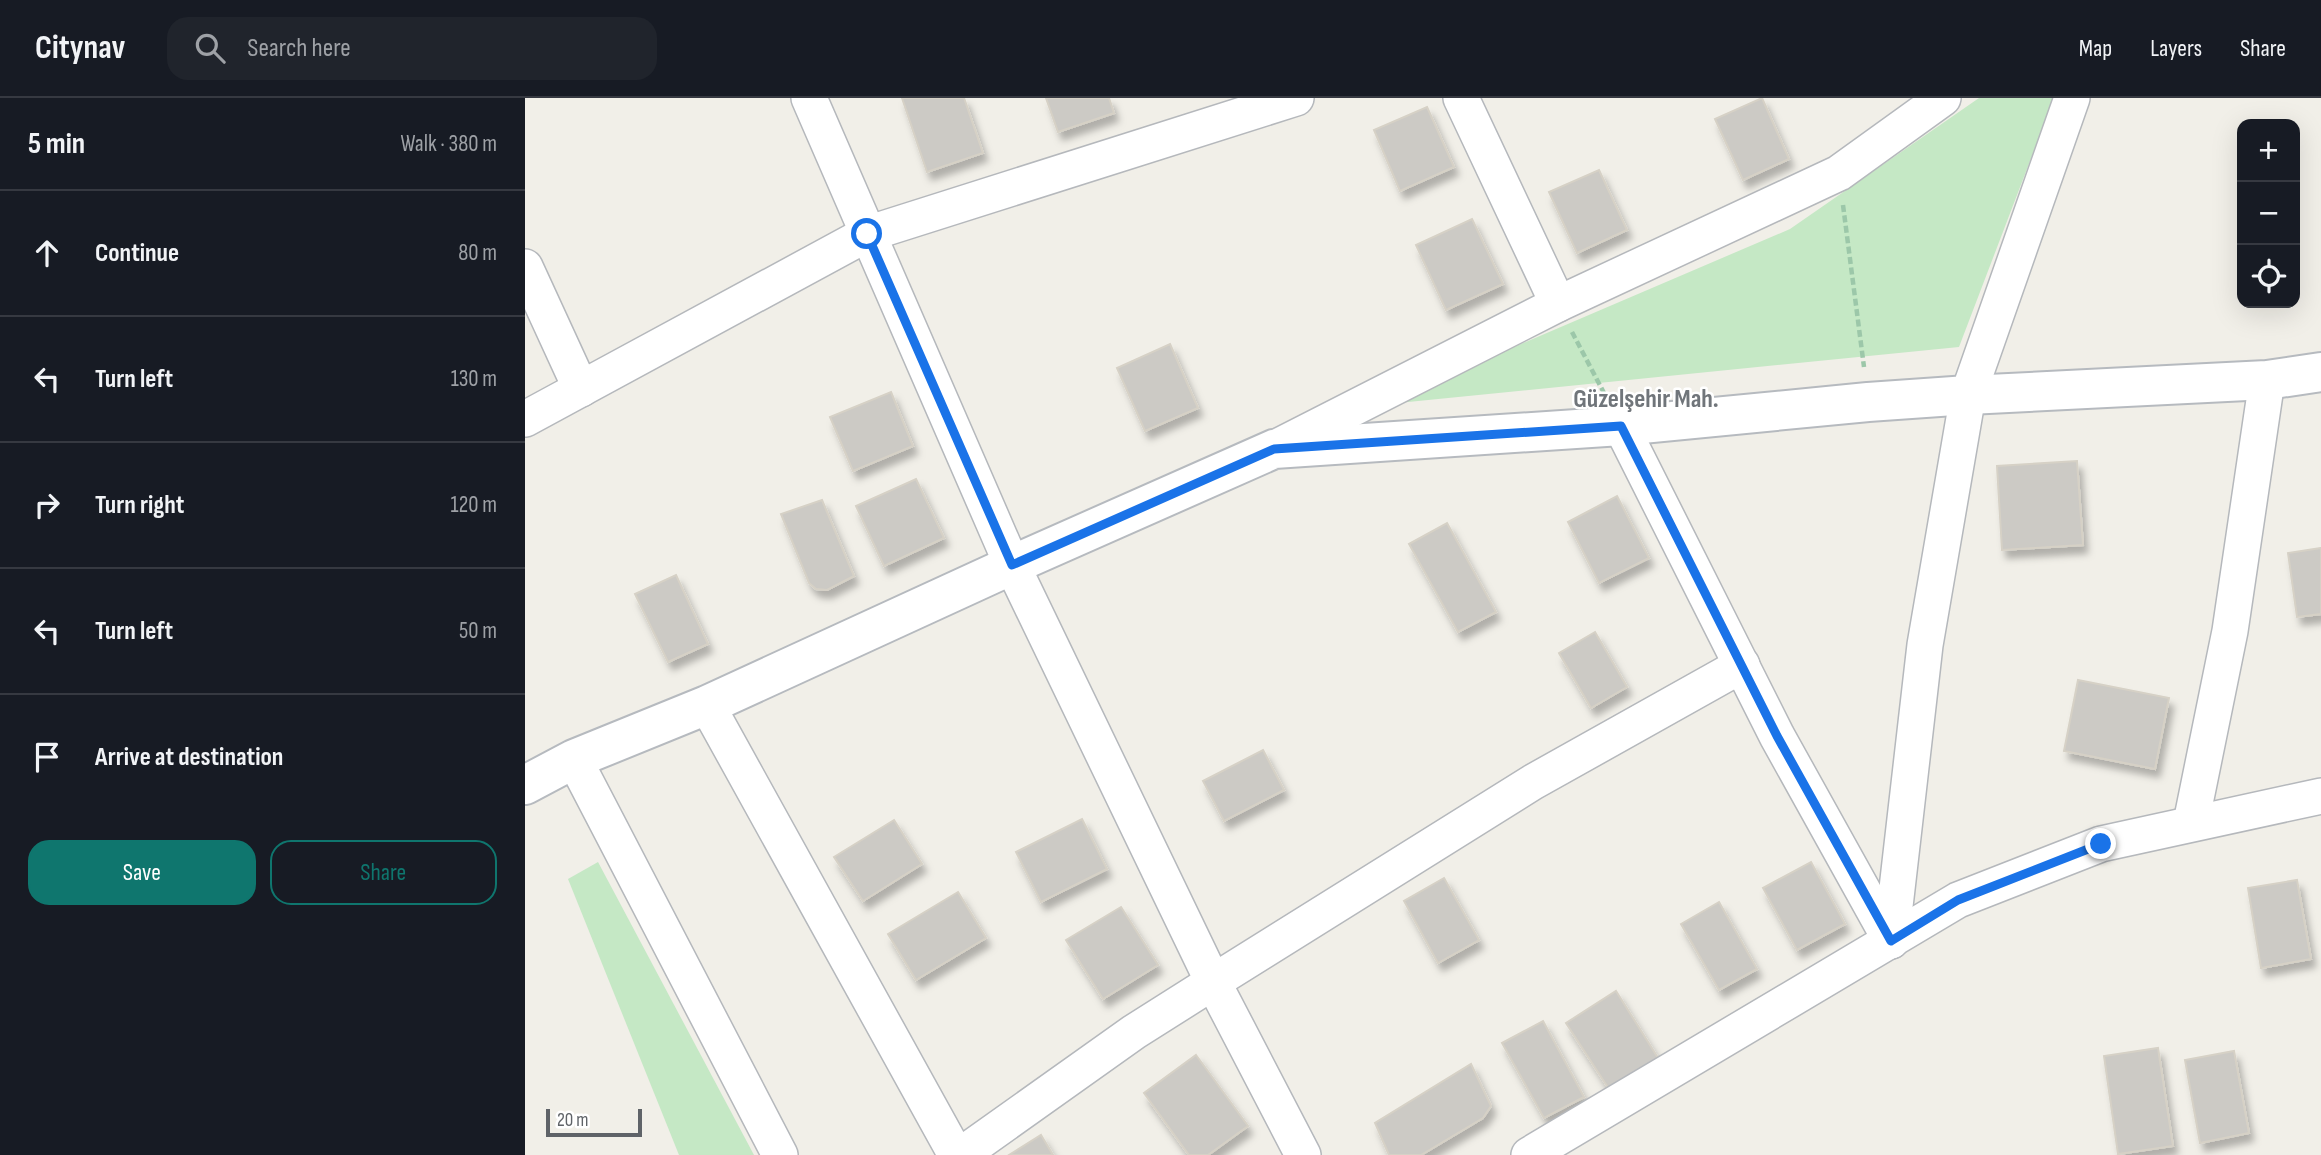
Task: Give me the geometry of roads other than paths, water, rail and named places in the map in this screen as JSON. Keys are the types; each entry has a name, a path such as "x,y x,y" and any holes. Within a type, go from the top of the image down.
{"street":[{"path":"809,98 1012,565 1213,982 1303,1155"},
{"path":"525,419 867,234 1296,98"},
{"path":"1461,98 1557,304"},
{"path":"525,785 574,759 707,705 1274,449 1557,304 1839,173 1943,98"},
{"path":"1891,941 1925,645 1968,395 2073,98"},
{"path":"525,267 581,389"},
{"path":"1274,449 1621,426 1968,395 2267,380 2321,372"},
{"path":"2191,823 2230,631 2267,380"},
{"path":"1621,426 1777,736 1891,941"},
{"path":"707,705 958,1155 1134,1032 1532,782 1742,665"},
{"path":"574,759 780,1155"},
{"path":"1529,1155 1958,900 2101,844 2321,796"}],"district":[{"name":"Güzelşehir Mah.","path":"1646,399"}]}
